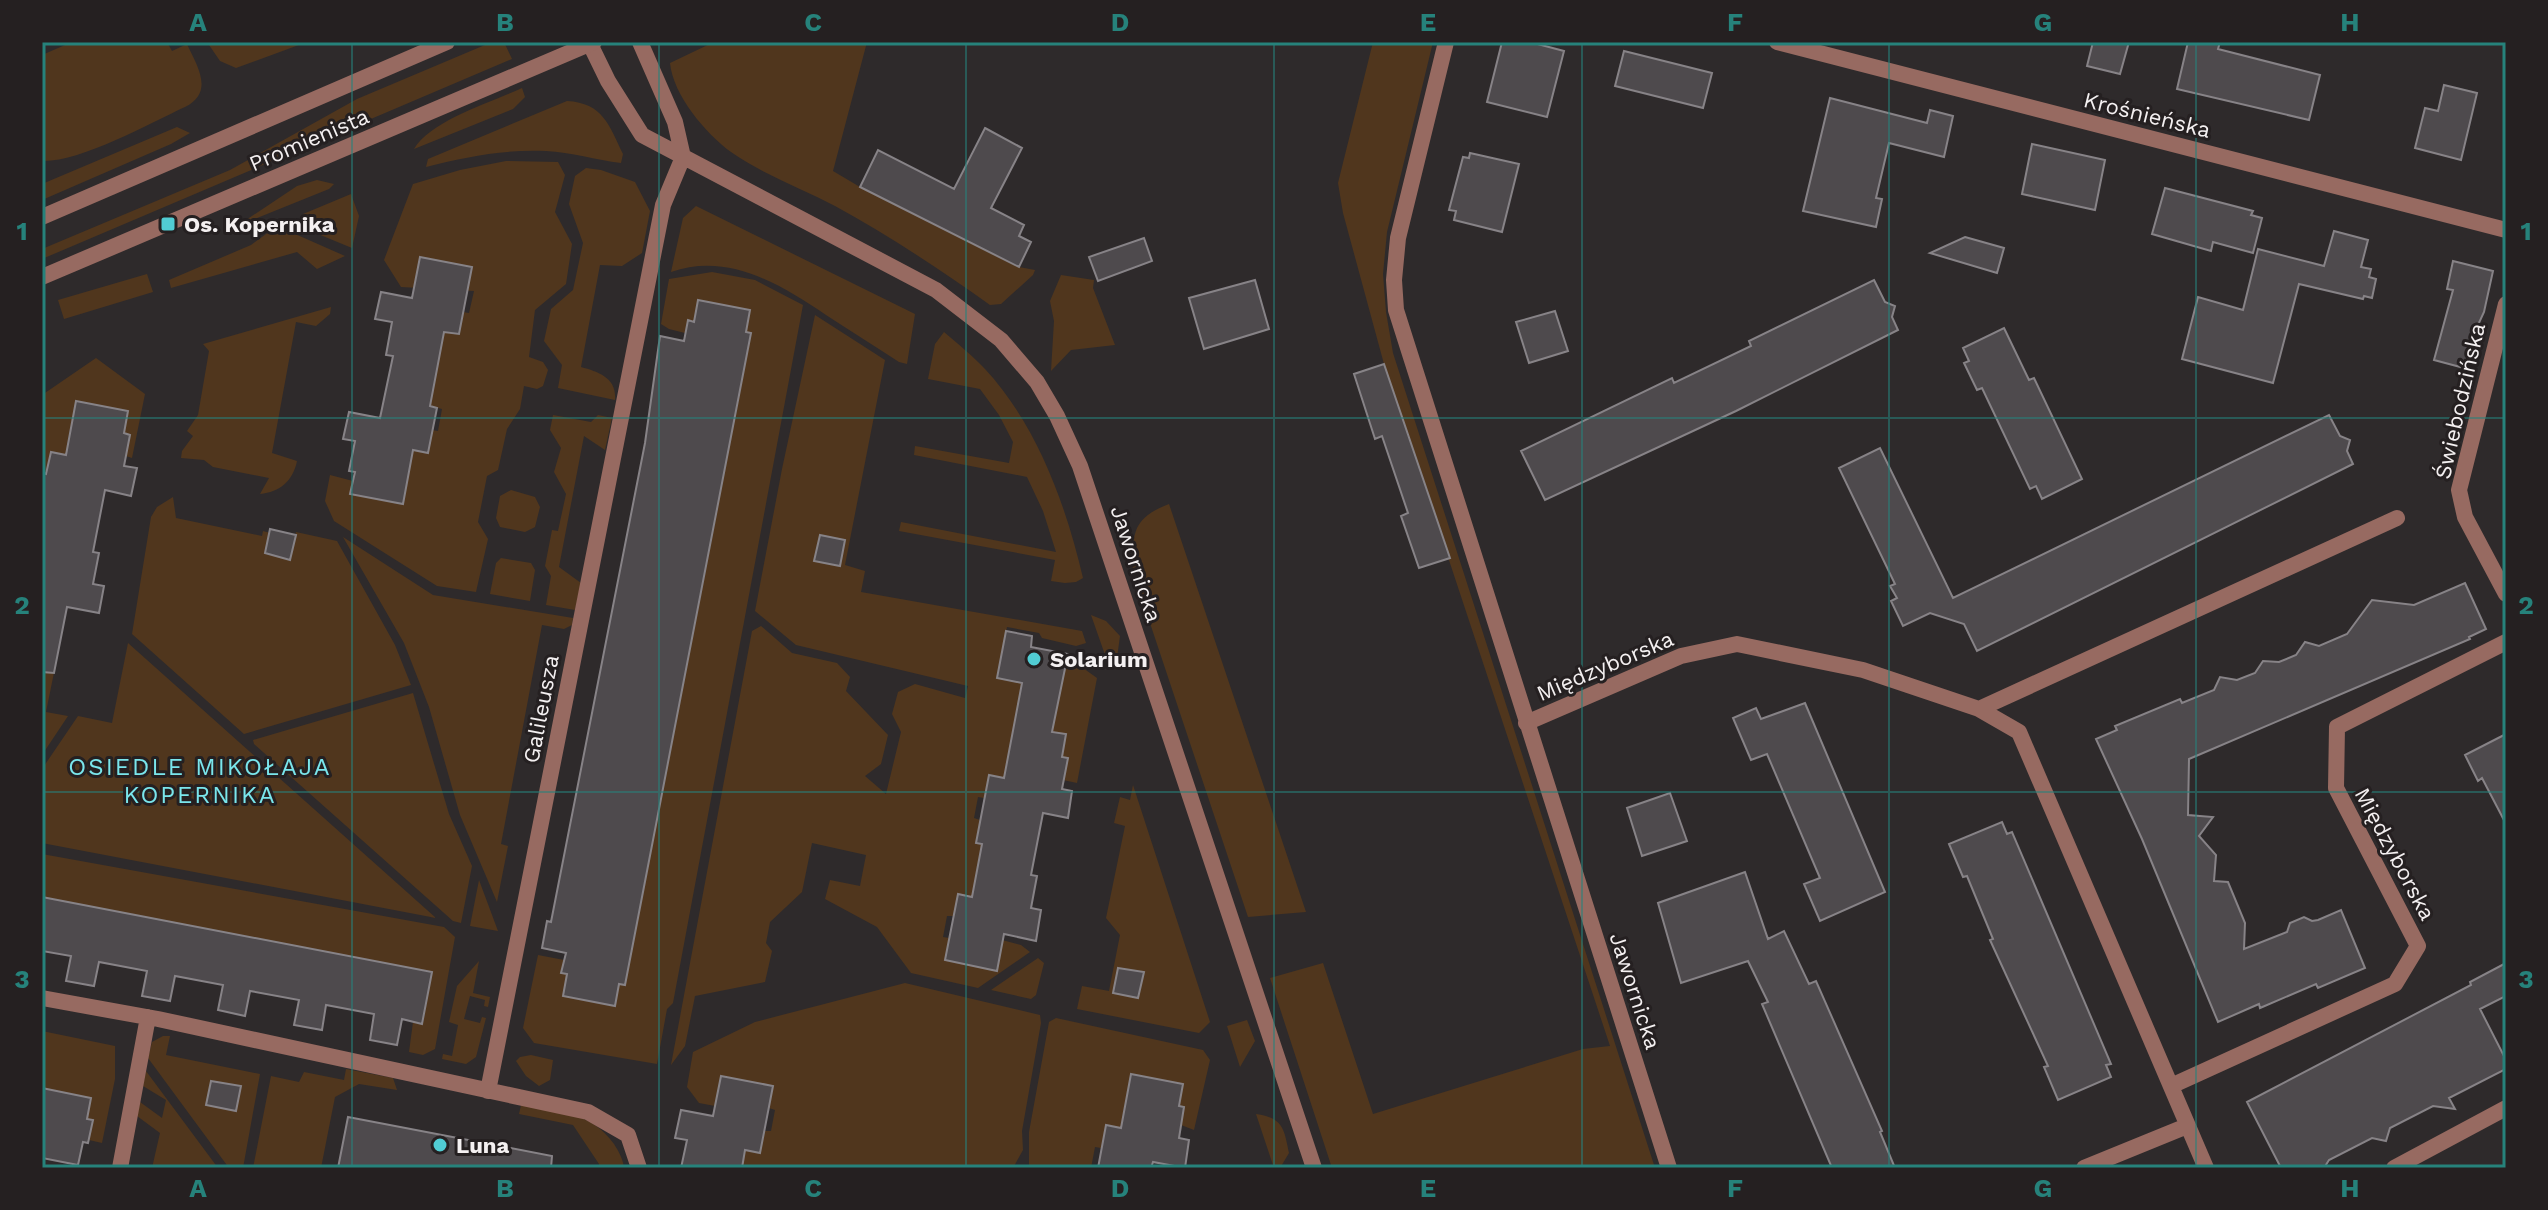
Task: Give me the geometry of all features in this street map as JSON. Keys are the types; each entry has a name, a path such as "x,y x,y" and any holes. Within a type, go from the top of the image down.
{"street":[{"name":"Promienista","path":"42,217 447,42"},
{"path":"640,42 675,122 683,157"},
{"name":"Jawornicka","path":"1446,42 1398,238 1395,297 1406,347 1669,1168"},
{"name":"Krośnieńska","path":"1777,42 2506,230"},
{"name":"Promienista","path":"42,277 591,43"},
{"name":"Jawornicka","path":"591,43 608,81 642,135 936,290 1001,340 1037,382 1080,466 1314,1168"},
{"name":"Galileusza","path":"488,1091 663,205 683,157"},
{"name":"Świebodzińska","path":"2506,304 2459,490 2465,517 2506,594"},
{"path":"1979,709 2397,518"},
{"path":"2487,558 2506,567"},
{"name":"Międzyborska","path":"2171,1086 2395,984 2418,946 2336,788 2337,727 2506,642"},
{"name":"Międzyborska","path":"1526,723 1681,656 1737,644 1863,670 1979,709 2019,732 2206,1168"},
{"path":"42,998 148,1017 588,1112 628,1135 639,1168"},
{"path":"120,1168 148,1017"},
{"path":"2394,1168 2506,1108"},
{"path":"2084,1168 2187,1126"}],"shaded area":[{"path":"72,42 167,42 172,51 187,44 201,78 199,94 185,107 114,141 58,160 42,161 42,55"},
{"path":"207,42 307,42 236,68 220,61"},
{"path":"492,42 504,42 512,59 42,259 42,249 230,170 357,99"},
{"path":"714,42 867,42 833,171 1019,267 1035,270 1033,275 1001,304 990,305 875,229 731,152 692,113 677,88 670,63"},
{"path":"1373,42 1433,42 1387,232 1383,274 1393,353 1655,1168 1332,1168 1270,978 1323,963 1373,1114 1583,1049 1610,1046 1384,364 1343,213 1338,183"},
{"path":"522,88 525,97 513,109 414,149 434,129 448,121"},
{"path":"567,101 589,106 603,117 623,154 621,163 565,153 516,151 485,154 426,167 428,159"},
{"path":"177,127 190,133 42,200 42,184"},
{"path":"506,161 558,162 565,175 555,212 572,244 566,284 535,310 529,357 543,362 548,370 543,386 537,389 524,386 520,409 507,429 498,470 487,476 478,522 488,539 476,592 437,586 334,521 325,501 330,475 353,481 351,494 403,504 411,460 404,458 432,430 438,431 442,409 430,406 437,330 459,334 463,312 469,313 474,291 401,287 384,260 413,184"},
{"path":"586,168 635,182 650,211 642,253 622,266 600,265 581,367 606,377 613,386 615,400 558,388 562,365 544,341 551,309 573,290 583,243 569,204 575,176"},
{"path":"317,180 334,184 329,189 237,226 297,186"},
{"path":"351,194 359,216 352,248 301,227 303,214"},
{"path":"696,206 915,314 907,364 899,362 790,292 753,274 713,266 671,272 683,218"},
{"path":"277,226 345,256 317,269 297,252 171,288 169,280 251,245"},
{"path":"712,272 755,280 803,305 673,1003 667,1009 657,1064 534,1043 523,1028 538,955 564,960 561,973 567,974 563,996 615,1006 619,984 625,984 718,507 712,506 716,485 722,486 730,442 729,419 735,420 742,381 737,380 742,354 747,355 751,334 746,332 750,310 698,300 694,322 688,321 685,333 661,324 669,279"},
{"path":"147,274 153,292 64,319 58,300"},
{"path":"1061,275 1094,280 1093,288 1115,345 1071,350 1051,371 1054,321 1050,301"},
{"path":"331,307 330,314 316,326 296,322 272,453 297,461 284,484 274,491 260,494 269,478 213,467 204,460 181,458 182,451 193,436 187,431 198,415 209,351 203,344"},
{"path":"815,315 885,360 845,565 865,571 861,592 1082,631 1086,643 1076,646 1042,638 1039,633 1007,627 997,677 1060,692 1066,665 1083,668 1097,678 1077,783 1063,780 1068,758 1062,757 1066,735 1014,725 1006,769 1010,780 989,776 984,798 978,797 974,818 980,820 976,842 982,844 979,898 958,894 953,916 947,916 943,937 949,938 945,960 996,971 1002,940 1021,945 1030,952 978,988 911,973 877,927 825,899 830,880 860,886 866,855 812,843 802,892 770,922 766,943 772,951 765,982 695,996 685,1046 671,1065 752,631 761,626 792,653 837,663 850,677 846,691 888,735 881,764 865,776 886,794 901,732 892,714 898,692 915,684 965,698 968,686 796,645 755,611"},
{"path":"944,332 980,364 1003,391 1034,440 1068,522 1083,578 1076,582 1051,581 1055,560 899,531 901,522 1056,552 1043,511 1027,477 914,455 915,446 1009,463 1013,442 980,389 928,379 935,344"},
{"path":"96,358 145,394 132,458 126,456 130,435 124,433 128,411 76,401 67,445 72,456 51,452 46,474 42,473 42,395"},
{"path":"553,415 591,422 598,415 612,418 605,450 584,436 559,567 581,583 575,610 546,605 551,576 545,566 552,530 558,531 566,494 554,472 561,448 550,430"},
{"path":"511,490 535,497 540,507 535,527 525,532 500,527 496,518 500,496"},
{"path":"173,497 176,518 262,536 263,531 270,533 266,554 290,559 296,532 337,541 395,645 411,685 244,734 132,634 151,517 157,507"},
{"path":"1169,504 1306,912 1248,917 1133,572 1134,538 1140,522"},
{"path":"343,537 433,595 573,618 572,625 564,629 542,625 501,844 508,846 497,902 460,815 429,707 404,643"},
{"path":"501,558 531,563 535,570 530,601 490,594 496,563"},
{"path":"1091,615 1106,621 1120,636 1117,658 1110,669"},
{"path":"128,643 436,918 42,843 42,769 78,716 112,723"},
{"path":"42,644 59,648 46,712 68,716 42,755"},
{"path":"413,693 449,814 472,866 461,923 453,921 253,740"},
{"path":"1133,785 1210,1022 1199,1033 1077,1009 1082,986 1109,991 1120,935 1106,918 1125,826 1114,823 1120,797 1130,800"},
{"path":"42,854 444,927 455,937 435,1049 423,1055 409,1052 413,1022 423,1023 432,972 42,897"},
{"path":"479,880 498,931 470,926"},
{"path":"1038,958 1044,963 1036,995 1031,999 991,990"},
{"path":"479,961 473,993 490,997 488,1007 484,1006 485,1000 470,996 464,1019 480,1023 482,1017 486,1018 476,1057 466,1064 442,1059 443,1054 452,1056 458,1025 449,1022 457,986"},
{"path":"905,983 1040,1015 1022,1131 1023,1150 1013,1168 742,1168 738,1148 760,1153 765,1131 771,1131 775,1110 769,1108 773,1086 721,1076 715,1106 699,1103 687,1087 693,1052 755,1022"},
{"path":"1056,1018 1203,1050 1210,1060 1194,1130 1181,1125 1184,1108 1179,1106 1183,1084 1131,1074 1122,1118 1128,1129 1106,1125 1101,1148 1095,1147 1091,1168 1029,1168 1029,1132 1049,1022"},
{"path":"1247,1020 1255,1041 1240,1067 1227,1026"},
{"path":"42,1031 115,1046 115,1079 102,1143 89,1140 93,1121 87,1119 91,1098 42,1088"},
{"path":"170,1036 166,1055 260,1074 243,1168 229,1168 148,1058 152,1042"},
{"path":"531,1055 553,1060 550,1080 539,1086 526,1076 516,1061"},
{"path":"346,1069 393,1078 397,1090 359,1084 335,1097 321,1168 253,1168 271,1076 299,1082 304,1072 344,1080"},
{"path":"146,1071 218,1168 152,1168 160,1133 137,1116 140,1102 162,1118 166,1100 143,1086"},
{"path":"521,1105 572,1115 595,1125 614,1144 624,1168 599,1168 573,1125 519,1114"},
{"path":"1256,1114 1272,1118 1281,1126 1289,1153 1280,1168 1274,1168"}],"building":[{"path":"1502,42 1530,42 1564,51 1547,117 1487,102"},
{"path":"2093,42 2129,42 2120,74 2087,66"},
{"path":"2188,42 2220,42 2218,49 2320,75 2309,120 2177,89"},
{"path":"1624,51 1712,73 1703,108 1615,86"},
{"path":"2444,85 2477,93 2461,160 2415,148 2425,108 2438,111"},
{"path":"1830,98 1927,123 1930,110 1953,116 1944,157 1889,143 1876,198 1882,199 1876,227 1803,211"},
{"path":"985,128 1022,148 991,208 1024,225 1019,236 1031,242 1019,267 860,187 878,150 954,189"},
{"path":"2032,144 2105,160 2095,210 2022,194"},
{"path":"1470,153 1519,164 1502,232 1454,220 1456,211 1449,210 1463,157 1469,158"},
{"path":"2165,188 2253,211 2251,215 2262,218 2253,253 2213,242 2211,251 2152,234"},
{"path":"2334,231 2368,240 2361,267 2371,269 2369,277 2376,279 2372,298 2364,296 2363,299 2299,284 2273,383 2182,359 2198,297 2243,310 2258,249 2324,266"},
{"path":"1965,237 2004,248 1997,273 1930,253"},
{"path":"1144,238 1152,261 1098,281 1089,257"},
{"path":"420,257 472,267 459,334 444,332 430,406 437,408 428,453 413,450 403,504 350,494 355,472 349,471 355,441 343,439 349,412 380,418 393,356 386,355 392,322 375,319 381,292 412,298"},
{"path":"2453,261 2493,271 2484,312 2478,325 2475,324 2464,368 2434,360 2453,290 2447,289"},
{"path":"1255,280 1269,329 1204,349 1189,298"},
{"path":"1874,280 1885,302 1895,306 1892,317 1898,330 1736,411 1545,500 1521,451 1672,378 1674,383 1751,346 1749,341"},
{"path":"698,300 750,310 746,332 751,333 625,985 619,984 615,1006 563,996 567,974 561,973 566,953 542,948 547,921 551,922 645,443 660,336 684,341 688,320 694,322"},
{"path":"1555,311 1568,351 1529,363 1516,322"},
{"path":"2004,328 2029,380 2034,378 2082,479 2042,499 2036,486 2030,489 1982,388 1977,390 1964,363 1969,361 1963,348"},
{"path":"1384,364 1450,558 1419,568 1401,516 1408,513 1382,436 1375,439 1354,374"},
{"path":"76,401 128,411 124,433 130,435 124,466 137,468 131,496 105,490 93,552 99,553 93,584 104,586 99,613 67,607 54,673 42,672 42,473 46,474 51,452 66,455"},
{"path":"2329,415 2340,436 2350,440 2347,451 2353,464 1977,651 1964,624 1930,613 1903,626 1891,601 1897,598 1890,586 1895,584 1839,468 1880,448 1953,598"},
{"path":"270,529 296,535 290,560 265,553"},
{"path":"820,535 845,540 840,566 814,561"},
{"path":"2465,583 2486,629 2470,639 2189,759 2188,815 2213,817 2199,836 2216,855 2214,881 2228,882 2245,923 2244,949 2287,932 2290,923 2304,917 2318,920 2341,910 2365,968 2318,988 2316,984 2260,1008 2259,1004 2218,1022 2142,839 2096,739 2117,730 2115,726 2180,699 2182,703 2214,690 2220,677 2237,680 2255,673 2263,661 2279,662 2296,655 2305,642 2319,646 2347,634 2372,600 2414,605"},
{"path":"1006,631 1032,636 1031,647 1068,654 1052,732 1066,734 1062,757 1068,758 1062,789 1072,791 1068,818 1043,813 1031,875 1037,876 1031,908 1041,910 1036,941 1004,934 997,971 945,960 958,894 972,897 982,844 976,843 989,775 1004,778 1022,683 997,678"},
{"path":"1805,703 1885,892 1820,921 1804,884 1820,878 1767,754 1751,760 1733,718 1756,708 1761,719"},
{"path":"2506,734 2506,824 2482,778 2478,781 2465,755"},
{"path":"1670,793 1687,841 1642,856 1627,808"},
{"path":"2002,822 2007,834 2012,832 2111,1064 2106,1065 2111,1077 2058,1100 2044,1067 2048,1066 1990,940 1993,939 1967,876 1963,877 1949,844"},
{"path":"1745,872 1768,939 1784,931 1809,984 1816,981 1882,1131 1895,1168 1832,1168 1762,1004 1768,1002 1748,961 1681,983 1658,903"},
{"path":"42,897 432,972 422,1024 402,1019 397,1045 370,1040 374,1014 326,1005 322,1030 294,1025 299,1000 250,991 245,1016 218,1010 223,985 175,976 170,1001 142,996 147,971 99,962 94,986 66,981 71,956 42,951"},
{"path":"2506,963 2506,996 2480,1009 2506,1060 2506,1069 2449,1098 2455,1109 2433,1106 2390,1128 2386,1141 2372,1138 2329,1160 2324,1168 2281,1168 2247,1102 2471,985 2470,982"},
{"path":"1118,968 1144,972 1138,998 1113,993"},
{"path":"1131,1074 1183,1084 1179,1106 1184,1107 1179,1138 1189,1140 1185,1168 1153,1162 1151,1168 1098,1168 1106,1125 1121,1128"},
{"path":"721,1076 773,1086 760,1153 745,1150 742,1168 681,1168 687,1140 675,1138 681,1110 713,1116"},
{"path":"211,1081 241,1086 236,1111 206,1105"},
{"path":"42,1088 91,1098 87,1119 93,1120 88,1143 83,1142 78,1165 42,1158"},
{"path":"348,1117 552,1156 551,1168 338,1168"}],"place":[{"name":"Os. Kopernika","path":"168,224"},
{"name":"Solarium","path":"1034,659"},
{"name":"Luna","path":"440,1145"}],"district":[{"name":"OSIEDLE MIKOŁAJA KOPERNIKA","path":"200,781"}]}
